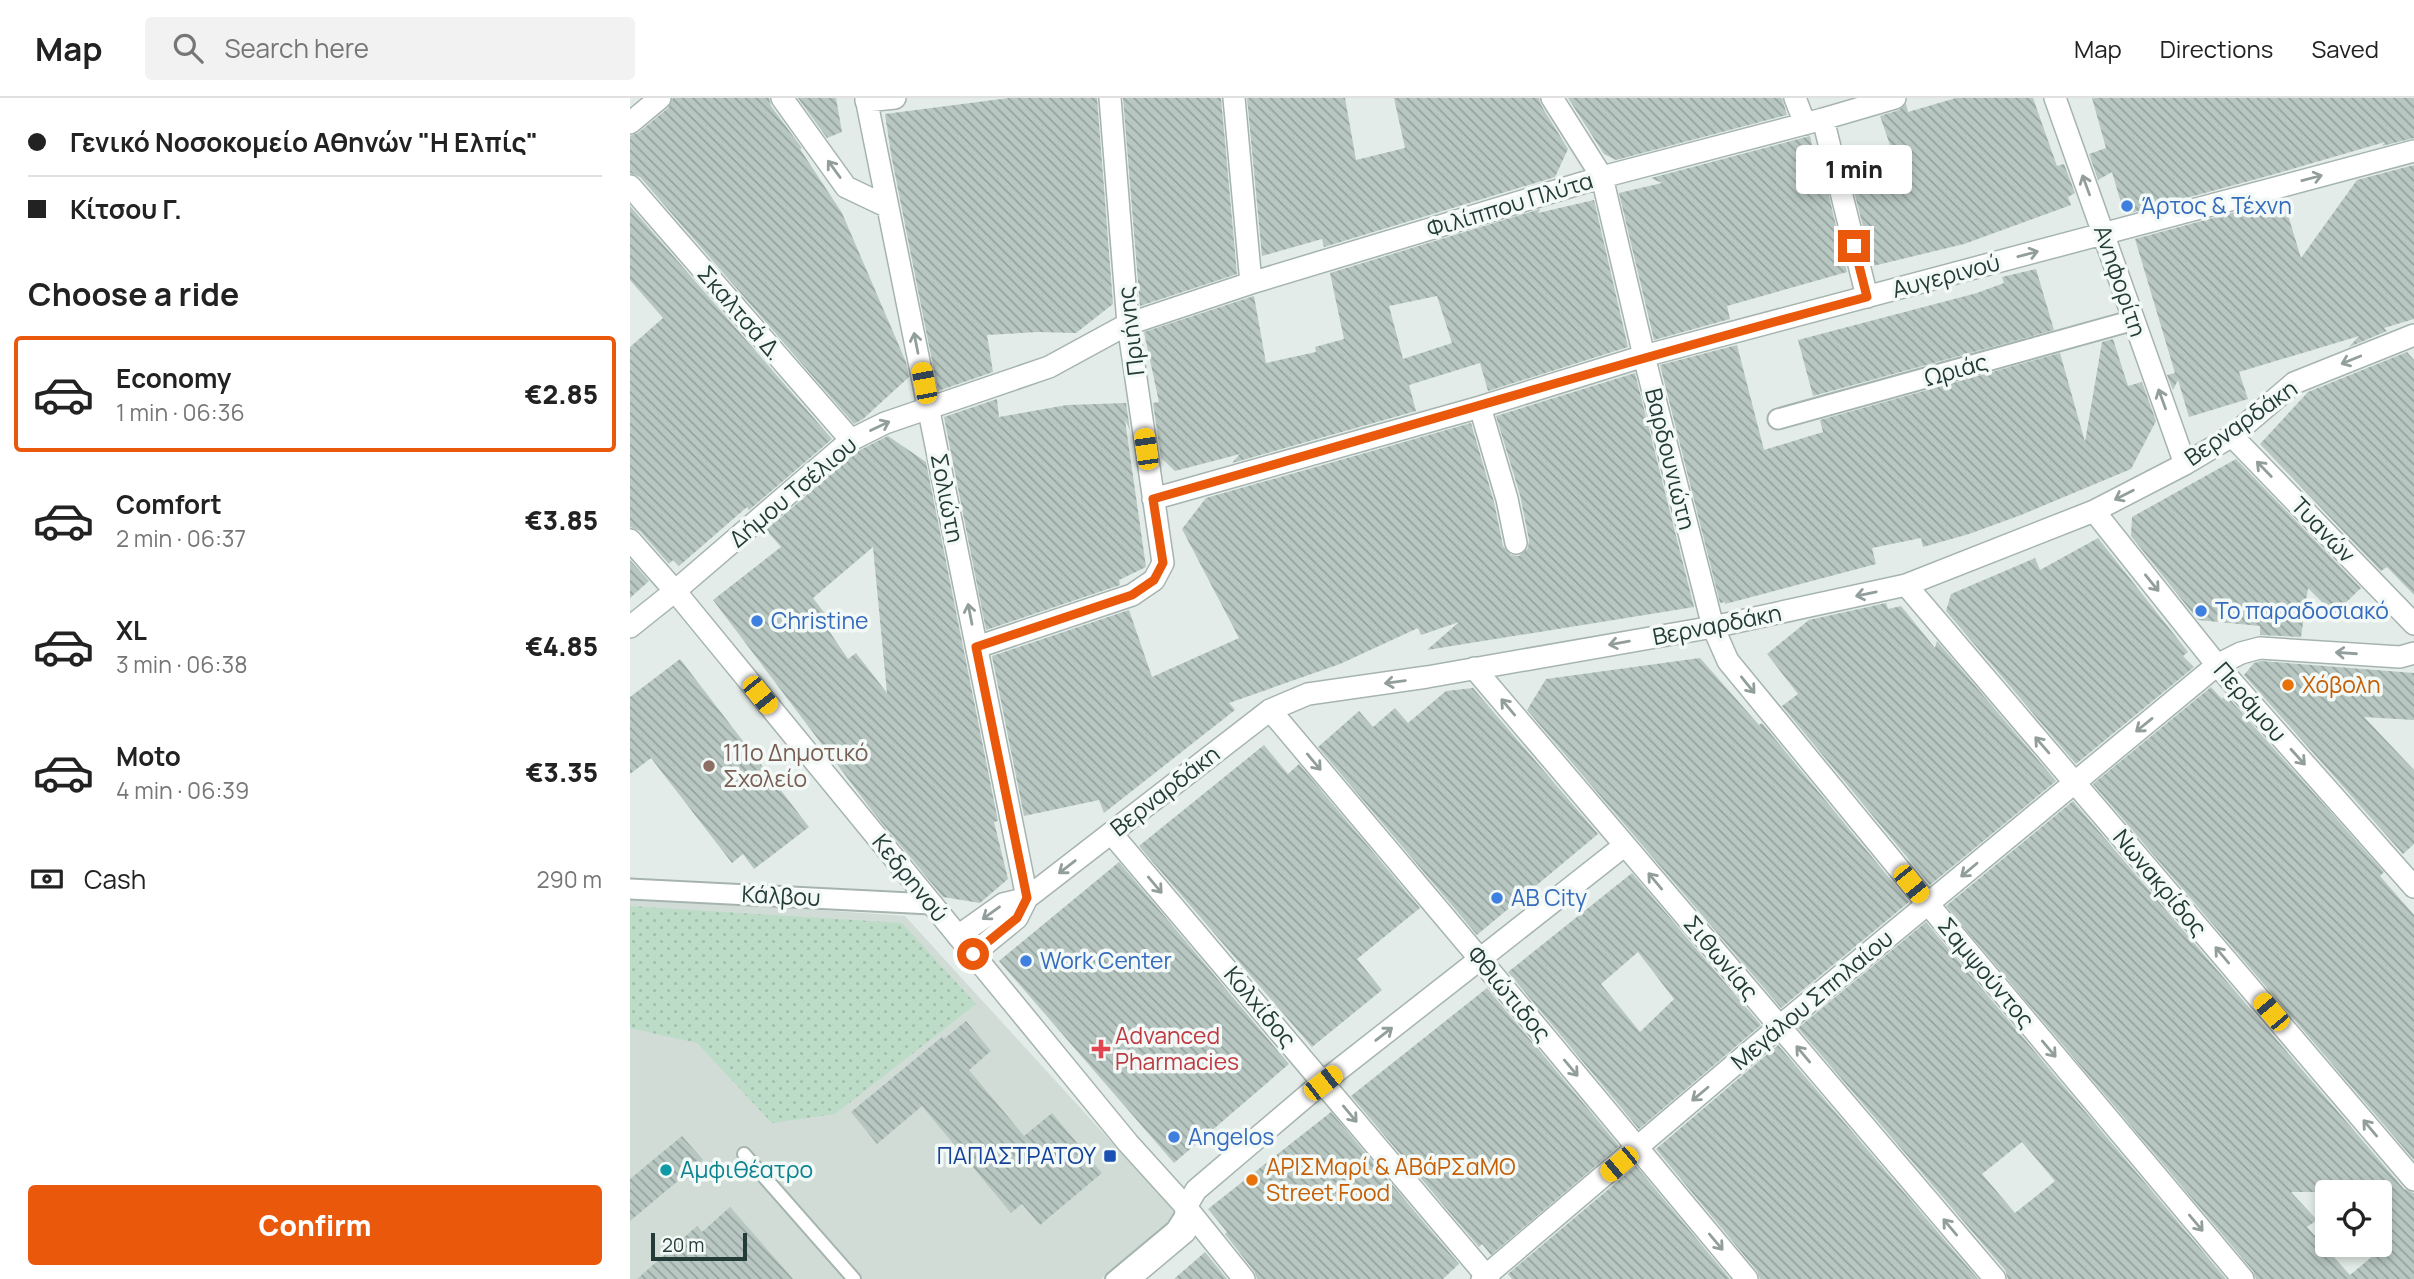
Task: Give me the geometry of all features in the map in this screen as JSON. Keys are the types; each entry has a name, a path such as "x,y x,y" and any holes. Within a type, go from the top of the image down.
{"street":[{"path":"630,123 660,98"},
{"path":"782,98 846,187 888,207"},
{"path":"866,99 895,98"},
{"name":"Πριήνης","path":"976,647 1132,595 1154,580 1163,563 1128,324 1110,98"},
{"path":"1234,98 1251,283"},
{"name":"Βαρδουνιώτη","path":"1552,98 1602,177 1713,627"},
{"path":"1795,98 1814,121 1867,297"},
{"name":"Φιλίππου Πλύτα","path":"1128,324 1251,283 1602,177 1895,98"},
{"name":"Ανηφορίτη","path":"2055,98 2185,464"},
{"name":"Σολιώτη","path":"866,99 1027,898"},
{"name":"Αυγερινού","path":"1153,499 1480,407 1644,356 2414,151"},
{"name":"Σκαλτσά Δ.","path":"630,186 850,440"},
{"name":"Ωριάς","path":"1778,419 2134,320"},
{"name":"Δήμου Τσέλιου","path":"630,627 850,440 885,422 1049,368 1128,324"},
{"name":"Βερναρδάκη","path":"958,936 1003,904 1027,898 1269,710 1308,694 1713,627 1906,585 2094,511 2185,464 2232,436 2294,383 2414,335"},
{"path":"1480,407 1507,499 1516,543"},
{"name":"Τυανών","path":"2232,436 2414,624"},
{"name":"Περάμου","path":"2094,511 2217,665 2414,887"},
{"name":"Κεδρηνού","path":"630,540 675,591 1128,1143 1186,1207 1244,1279"},
{"name":"Νωνακρίδος","path":"1906,585 2414,1180"},
{"name":"Σαμψούντος","path":"1713,627 1728,661 2243,1279"},
{"name":"Μεγάλου Σπηλαίου","path":"1486,1278 1780,1027 2217,665 2241,653 2260,648 2400,657 2414,653"},
{"name":"Σιθωνίας","path":"1475,668 1994,1279"},
{"name":"Φθιώτιδος","path":"1269,710 1747,1279"},
{"name":"Κολχίδος","path":"1111,833 1486,1278"},
{"path":"1129,1279 1185,1232 1186,1207 1196,1190 1323,1083 1625,845"},
{"name":"Κάλβου","path":"630,889 931,904"},
{"name":"Βερναρδάκη","path":"973,954 1017,918 1027,898"}],"lane":[{"path":"744,1154 854,1279"},
{"path":"1112,1279 1173,1228 1186,1207"}],"shaded area":[{"path":"630,897 905,916 1177,1214 1101,1279 630,1279"}],"green space":[{"path":"630,906 902,923 976,1004 835,1114 772,1123 697,1043 630,1028"}],"building":[{"path":"673,98 769,98 771,106 802,148 800,149 842,213 906,362 909,377 863,419 854,424 640,177 630,173 630,136 638,133 668,108"},
{"path":"798,98 836,98 842,132 827,138"},
{"path":"1009,98 1097,98 1113,304 1076,333 987,335 993,372 938,391 885,114"},
{"path":"1123,98 1221,98 1237,274 1140,306"},
{"path":"1247,98 1345,98 1356,160 1405,148 1394,98 1539,98 1568,149 1555,177 1324,247 1322,239 1262,256"},
{"path":"1568,98 1782,98 1787,115 1616,160 1604,154"},
{"path":"1956,98 2033,98 2057,166 2064,164 2075,193 2068,197 2071,205 1964,244 1873,266 1853,187 1901,177 1880,116 1899,110 1906,104 1908,112"},
{"path":"2092,98 2414,98 2414,138 2382,146 2385,142 2127,214 2124,213 2112,172 2098,180 2089,154 2106,148"},
{"path":"1810,136 1823,193 1828,192 1847,272 1727,306 1730,319 1654,340 1619,193 1662,183 1651,178"},
{"path":"2414,165 2414,319 2384,328 2387,331 2349,347 2359,336 2239,372 2248,399 2189,417 2178,380 2173,390 2167,375 2175,373 2135,239 2283,199 2301,258 2357,180"},
{"path":"1594,200 1628,347 1488,391 1480,363 1409,385 1416,411 1232,463 1240,454 1175,471 1161,458 1153,403 1159,402 1144,332 1254,296 1266,363 1316,352 1315,347 1344,339 1330,273 1540,209 1538,213","holes":["1437,296 1452,343 1403,359 1389,306"]},
{"path":"630,206 832,439 679,566 673,560 669,564 640,531 630,527 630,347 663,318 630,280"},
{"path":"2036,269 2054,330 1813,396 1798,340 1977,293 2004,283 2002,277"},
{"path":"2113,339 2128,386 2142,382 2156,421 2131,469 1969,534 1923,547 1921,538 1872,548 1876,564 1725,604 1720,603 1660,365 1737,345 1764,450 1823,432 1820,420 2060,353 2085,442 2102,342"},
{"path":"2407,352 2414,360 2414,595 2387,567 2381,571 2260,444 2308,392"},
{"path":"1635,373 1694,607 1427,650 1459,622 1421,635 1418,628 1340,664 1229,703 1235,710 1104,813 1099,800 1024,816 992,656 1129,610 1152,677 1239,638 1182,529 1206,498 1471,423 1494,502 1503,546 1511,555 1519,556 1528,548 1529,540 1520,495 1496,416"},
{"path":"997,399 999,417 1067,405 1126,403 1130,430 1125,420 1146,567 1119,580 1120,585 986,630 944,417"},
{"path":"888,436 926,462 998,821 994,822 1008,879 980,903 943,897 873,812 713,600 781,547 766,530 858,451","holes":["873,547 887,693 856,653 848,659 821,619 826,615 813,598"]},
{"path":"2236,459 2361,588 2334,614 2308,588 2301,637 2260,635 2260,626 2198,620 2131,536 2132,517"},
{"path":"2098,538 2188,652 2183,656 2194,667 2076,764 1946,611 1951,594 2035,558 2040,570"},
{"path":"630,560 649,581 630,598"},
{"path":"1886,603 1888,609 1901,606 1935,648 1937,641 2056,781 1930,885 1782,706 1798,694 1767,654 1809,620"},
{"path":"1700,658 1759,725 1762,723 1909,902 1781,1008 1527,710 1546,679"},
{"name":"111ο Δημοτικό Σχολείο","path":"680,659 809,827 754,869 743,854 732,863 651,758 630,774 630,697"},
{"path":"2261,661 2414,673 2414,720 2364,717 2414,770 2414,844 2403,854 2244,675 2254,663"},
{"path":"2211,687 2222,699 2226,695 2384,872 2380,876 2414,915 2414,1160 2093,784"},
{"path":"1473,688 1598,834 1477,935 1318,747 1359,711 1373,727 1395,708 1408,723 1446,691"},
{"path":"1264,745 1288,774 1299,764 1420,908 1357,959 1382,990 1312,1047 1139,846"},
{"path":"2073,801 2404,1189 2414,1193 2414,1279 2256,1279 2253,1271 1946,906"},
{"path":"1119,862 1289,1064 1174,1163 999,961"},
{"path":"1632,873 1761,1025 1639,1129 1508,972","holes":["1638,952 1674,999 1640,1032 1601,984"]},
{"path":"1926,922 2226,1279 2008,1279 2005,1270 1798,1028","holes":["2022,1142 2055,1181 2015,1213 1982,1174"]},
{"path":"1487,988 1619,1146 1491,1255 1482,1244 1479,1247 1351,1096"},
{"path":"966,1021 991,1051 969,1070 1024,1136 1052,1113 1102,1173 1040,1225 1022,1204 1011,1213 922,1106 877,1144 851,1112 942,1037 944,1039"},
{"path":"1778,1045 1978,1279 1760,1279 1757,1271 1656,1149"},
{"path":"1331,1112 1459,1264 1443,1279 1257,1279 1254,1271 1225,1234 1227,1232 1208,1209"},
{"name":"Αμφιθέατρο","path":"682,1136 703,1160 630,1221 630,1179"},
{"path":"1636,1166 1730,1279 1512,1279 1508,1274"},
{"path":"730,1207 793,1279 637,1279 697,1226 702,1232"},
{"path":"1205,1252 1227,1279 1174,1279"}],"place":[{"name":"Άρτος & Τέχνη","path":"2127,206"},
{"name":"Το παραδοσιακό","path":"2201,611"},
{"name":"Christine","path":"757,621"},
{"name":"Χόβολη","path":"2288,685"},
{"name":"111ο Δημοτικό Σχολείο","path":"709,766"},
{"name":"ΑΒ City","path":"1497,898"},
{"name":"Work Center","path":"1026,961"},
{"name":"Advanced Pharmacies","path":"1101,1049"},
{"name":"Angelos","path":"1174,1137"},
{"name":"ΠΑΠΑΣΤΡΑΤΟΥ","path":"1110,1156"},
{"name":"Αμφιθέατρο","path":"666,1170"},
{"name":"ΑΡΙΣΜαρί & ΑΒάΡΣαΜΟ Street Food","path":"1252,1180"}],"route":[{"path":"973,954 1017,918 1027,898 976,647 1132,595 1154,580 1163,563 1153,499 1480,407 1644,356 1867,297 1854,246"}]}
